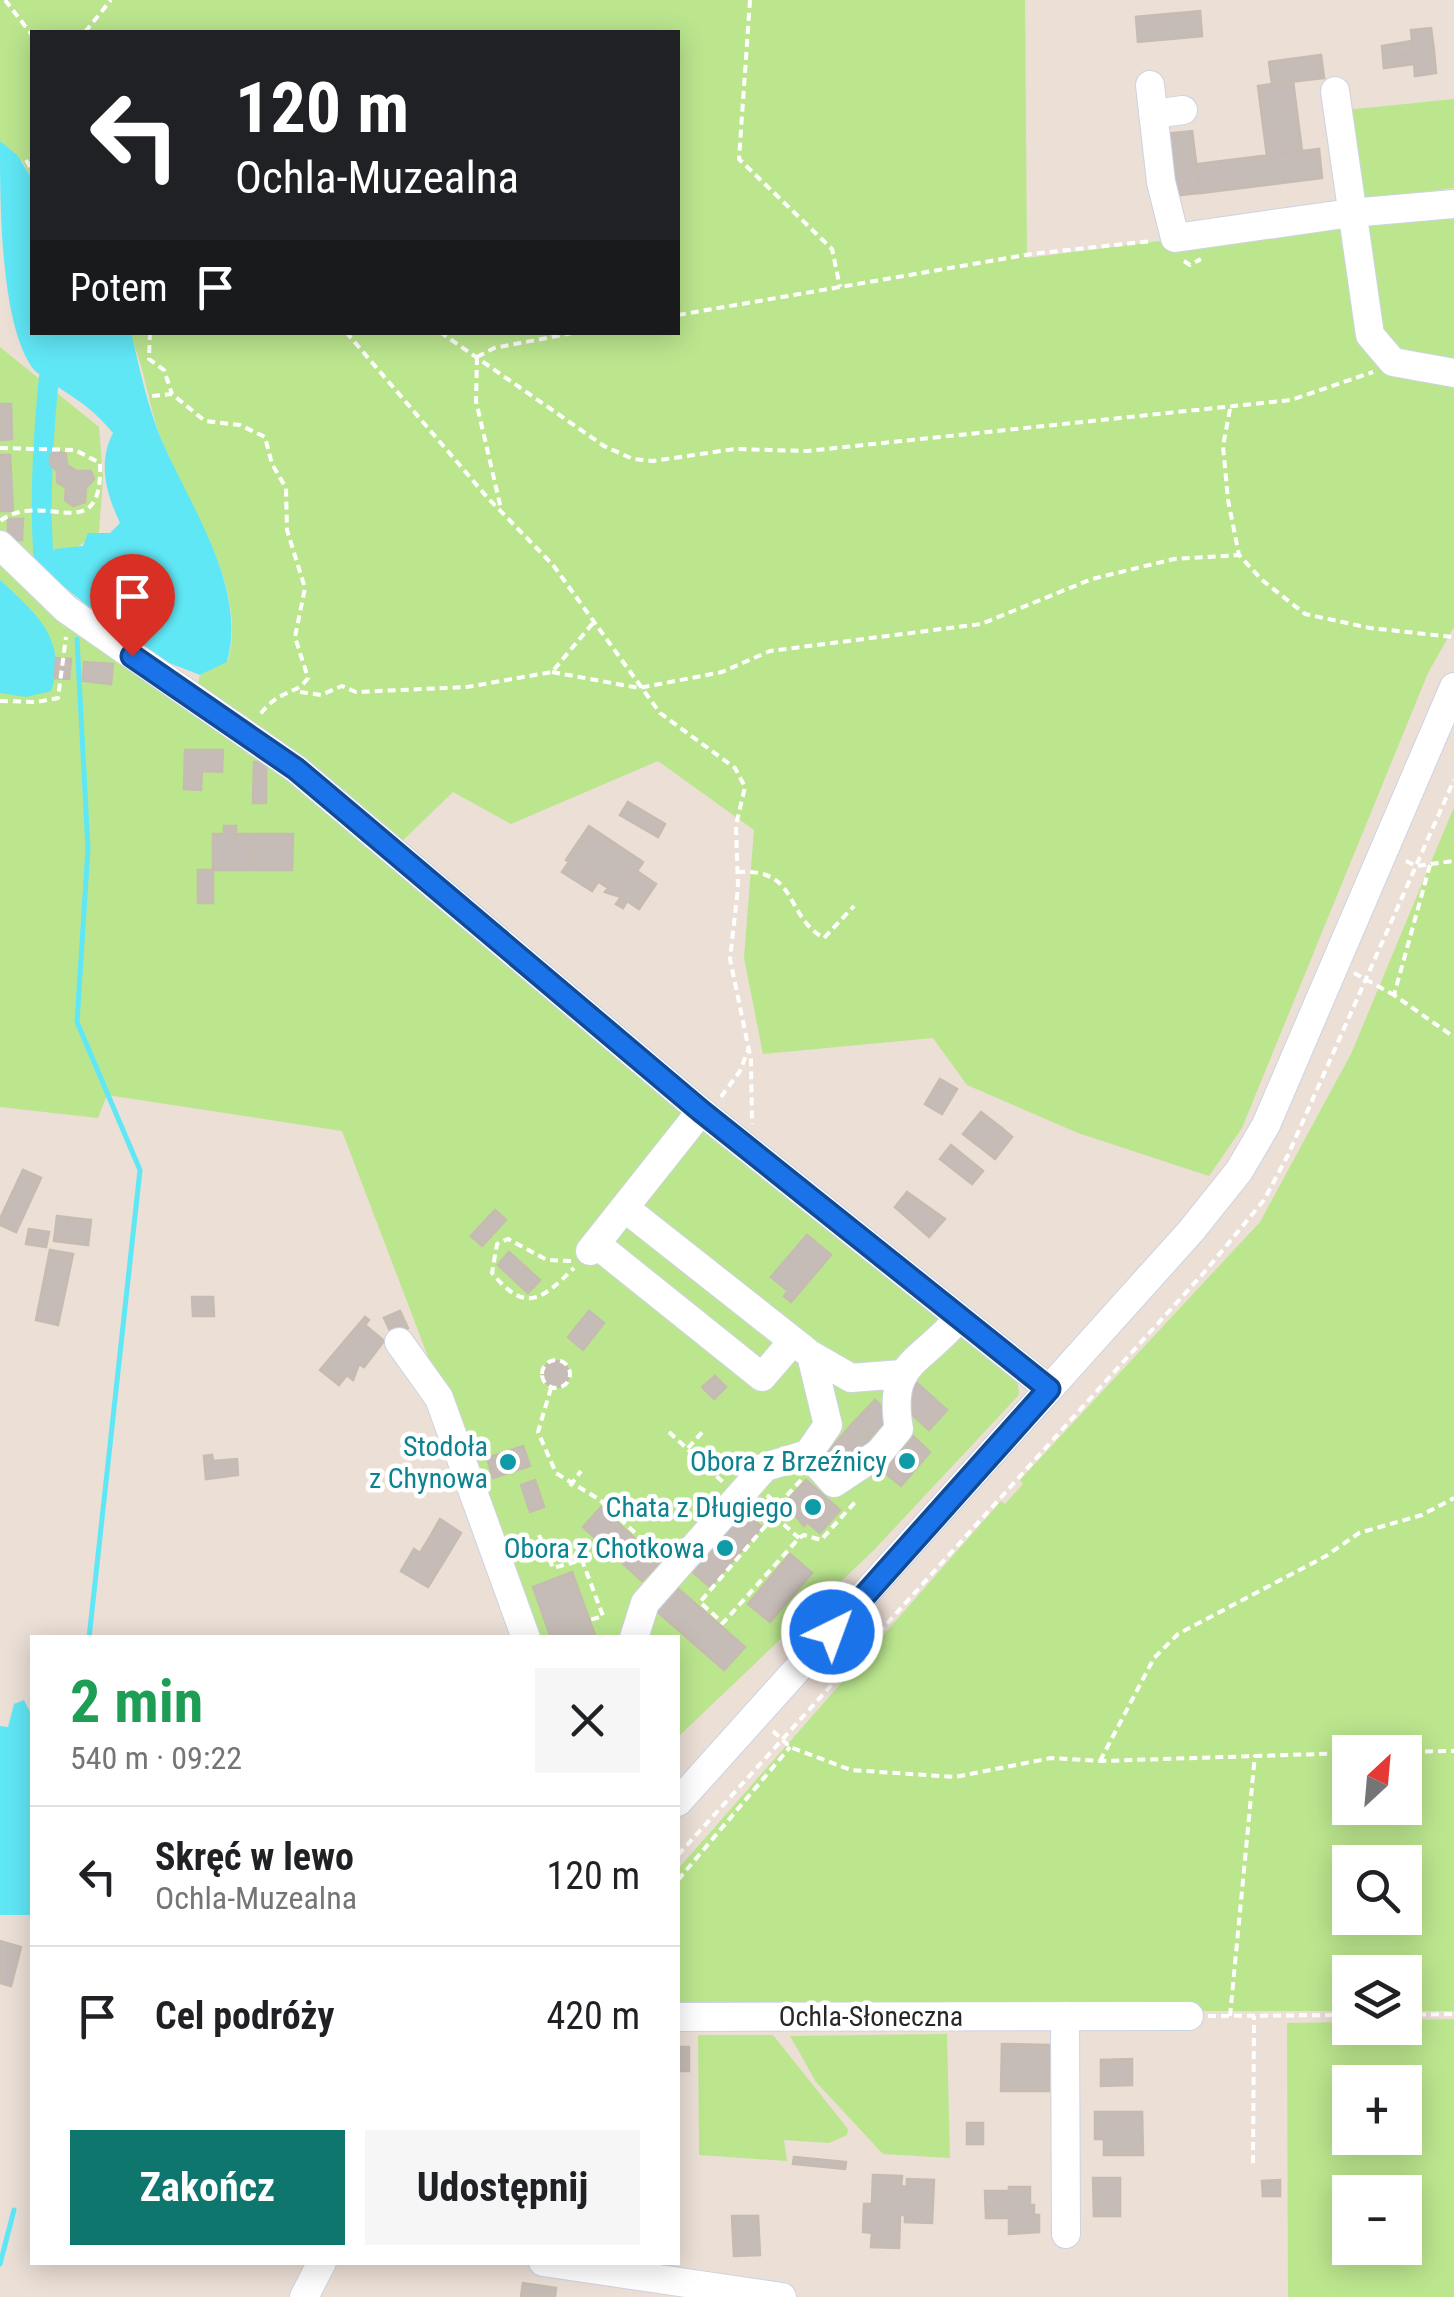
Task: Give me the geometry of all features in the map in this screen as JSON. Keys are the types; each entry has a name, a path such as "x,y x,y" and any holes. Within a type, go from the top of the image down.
{"street":[{"path":"1150,85 1161,182 1176,238 1350,213 1454,204"},
{"path":"1335,90 1370,335 1381,353 1398,363 1454,372"},
{"path":"1153,114 1183,110"},
{"path":"0,544 66,609 194,700 248,732 701,1111 1049,1389"},
{"path":"680,1800 1239,1171 1280,1096 1454,687"},
{"path":"701,1111 591,1251 762,1377 802,1348"},
{"path":"626,1209 802,1348 851,1378 902,1374"},
{"path":"812,1459 834,1483 879,1453 899,1429 893,1395 902,1374 958,1319"},
{"path":"399,1342 439,1398 525,1635"},
{"path":"802,1348 828,1426 812,1459"},
{"path":"635,1635 643,1607 765,1468 812,1459"},
{"path":"1065,2016 1066,2234"},
{"name":"Ochla-Słoneczna","path":"680,2017 1189,2016"},
{"path":"304,2297 320,2265"},
{"path":"564,2265 782,2297"}],"path":[{"path":"5,0 30,32"},
{"path":"87,30 111,0"},
{"path":"750,0 739,159 832,248 840,287"},
{"path":"26,160 30,167"},
{"path":"680,314 1031,254 1153,240"},
{"path":"150,335 150,359 164,370 172,394 205,421 240,424 269,442 272,464 286,488 287,530 305,588 295,637 308,678 295,691"},
{"path":"349,335 552,565 660,713 736,768 744,786 736,825 737,872 730,959 754,1094 750,1133"},
{"path":"445,335 604,446 633,459 735,449 807,451 986,429 1230,408 1291,400 1398,363"},
{"path":"477,356 494,348 562,335"},
{"path":"477,356 476,400 501,509"},
{"path":"152,396 172,394"},
{"path":"1230,408 1222,446 1239,555 1262,580 1305,614 1453,637"},
{"path":"0,448 39,447 87,453 100,464 96,500 87,511 74,516 38,508 12,512 0,521"},
{"path":"248,732 270,700 286,690 320,695 342,686 356,692 467,686 552,672 639,688 722,672 770,652 981,624 1092,580 1174,559 1239,555"},
{"path":"552,672 593,623"},
{"path":"0,701 58,698 62,691 66,626"},
{"path":"1454,780 1415,868 1454,861"},
{"path":"1394,995 1430,865"},
{"path":"737,872 753,871 779,880 806,923 824,938 854,906"},
{"path":"1336,964 1394,995 1454,1037"},
{"path":"701,1111 728,1090 748,1047"},
{"path":"508,1239 560,1264 591,1251 544,1297 530,1300 518,1297 492,1272 497,1244 508,1239"},
{"path":"552,1361 563,1362 570,1370 570,1380 562,1388 551,1388 543,1379 544,1368 552,1361"},
{"path":"551,1388 539,1423 540,1440 556,1474 570,1486 600,1500 675,1570"},
{"path":"680,1854 1098,1390"},
{"path":"687,1449 705,1429"},
{"path":"669,1432 739,1496"},
{"path":"778,1505 812,1459"},
{"path":"570,1486 582,1471"},
{"path":"1100,1761 1122,1724 1139,1682 1154,1658 1178,1634 1326,1556 1359,1533 1422,1515 1454,1498"},
{"path":"799,1538 723,1624 700,1602 772,1518 799,1538 821,1540 856,1501"},
{"path":"539,1535 553,1568 582,1560 603,1616 590,1620"},
{"path":"783,1740 790,1747 851,1770 955,1777 1051,1758 1100,1761 1332,1754"},
{"path":"680,1878 790,1747"},
{"path":"1422,1751 1454,1751"},
{"path":"1230,2016 1255,1756"},
{"path":"1422,2015 1454,2014"},
{"path":"1189,2016 1332,2015"},
{"path":"1253,2163 1254,2016"}],"green space":[{"path":"0,0 1025,0 1027,258 1454,203 1454,627 1428,673 1242,1128 1209,1176 1078,1133 967,1085 933,1038 763,1054 744,958 754,830 658,761 511,824 453,792 396,847 550,994 561,1012 571,1013 1018,1383 1019,1395 874,1550 680,1735 680,1635 534,1635 342,1131 107,1095 98,1118 0,1107 0,347 99,427 103,477 99,532 34,577 198,683 200,675 228,661 230,603 211,546 160,436 130,335 680,335 680,30 30,30 30,175 23,162 0,141"},
{"path":"1454,99 1454,188 1368,200 1357,189 1346,110"},
{"path":"1454,807 1454,2011 1422,2011 1422,1955 1332,1955 1332,2011 680,2012 680,1867 1001,1501 1005,1504 1023,1484 1020,1480 1260,1222 1351,1054"},
{"path":"1454,2019 1454,2297 1288,2297 1287,2023 1332,2022 1332,2045 1422,2045 1422,2020"},
{"path":"947,2034 950,2158 883,2154 816,2082 790,2036"},
{"path":"698,2035 773,2035 848,2129 847,2135 829,2143 784,2140 787,2161 699,2155"}],"water":[{"path":"0,141 18,156 30,176 30,335 132,336 157,428 213,548 230,605 227,662 200,675 149,655 53,578 44,563 55,549 83,546 88,533 110,533 120,523 105,468 113,433 85,406 35,371 23,352 4,264"},
{"path":"0,580 36,615 52,641 55,673 51,691 26,697 0,693"},
{"path":"24,1700 30,1712 30,1915 0,1915 0,1726 8,1727 14,1704"}],"building":[{"path":"1200,11 1202,36 1138,42 1136,17"},
{"path":"1431,28 1434,51 1383,57 1382,46 1412,41 1411,30"},
{"path":"1434,51 1436,73 1415,76 1414,64 1384,68 1383,57"},
{"path":"1321,55 1324,78 1272,84 1269,62"},
{"path":"1293,81 1302,151 1267,156 1258,86"},
{"path":"1192,131 1200,193 1172,196 1163,134"},
{"path":"1319,149 1322,178 1200,193 1197,164"},
{"path":"0,404 11,404 12,439 0,440"},
{"path":"58,451 66,454 67,465 77,471 91,471 94,479 86,488 85,502 73,506 65,500 66,488 57,482 57,471 50,464 50,455"},
{"path":"0,455 10,455 13,511 0,511"},
{"path":"8,519 23,519 22,540 8,540"},
{"path":"56,658 71,659 69,679 55,678"},
{"path":"84,662 113,664 111,684 83,681"},
{"path":"185,750 223,750 222,772 202,771 201,790 184,789"},
{"path":"254,762 266,762 266,803 253,803"},
{"path":"628,802 665,824 658,837 620,815"},
{"path":"224,826 236,826 236,834 253,834 253,870 213,870 213,834 224,834"},
{"path":"589,826 643,862 637,871 656,884 639,909 627,901 623,908 616,904 621,897 605,892 608,888 566,860"},
{"path":"253,834 293,834 292,870 253,870"},
{"path":"569,862 598,882 592,891 562,872"},
{"path":"198,870 213,870 213,903 198,903"},
{"path":"940,1079 957,1089 942,1114 925,1104"},
{"path":"981,1112 1003,1129 985,1151 963,1134"},
{"path":"1003,1129 1012,1137 995,1159 985,1151"},
{"path":"951,1145 983,1171 972,1184 940,1159"},
{"path":"23,1170 41,1178 16,1232 0,1225 0,1219"},
{"path":"907,1192 945,1219 929,1237 895,1207"},
{"path":"495,1210 506,1220 493,1234 482,1224"},
{"path":"57,1216 91,1220 88,1245 54,1241"},
{"path":"482,1224 493,1234 482,1246 471,1236"},
{"path":"29,1229 49,1232 46,1247 26,1244"},
{"path":"807,1235 831,1255 791,1302 784,1296 788,1291 771,1277"},
{"path":"50,1250 73,1254 58,1325 36,1320"},
{"path":"509,1252 540,1280 528,1293 498,1265"},
{"path":"192,1297 213,1297 214,1316 193,1316"},
{"path":"400,1311 408,1328 392,1335 384,1318"},
{"path":"589,1311 604,1323 583,1350 568,1337"},
{"path":"365,1317 369,1320 365,1325 384,1341 364,1367 359,1364 353,1380 347,1375 339,1385 320,1370"},
{"path":"556,1361 565,1365 569,1374 565,1383 556,1387 547,1383 543,1374 547,1365"},
{"path":"715,1376 726,1387 714,1399 702,1387"},
{"path":"917,1383 947,1410 929,1430 899,1403"},
{"path":"875,1400 891,1414 870,1438 853,1423"},
{"path":"853,1423 870,1438 843,1468 827,1453"},
{"name":"Obora z Brzeźnicy","path":"913,1436 930,1452 901,1486 883,1471"},
{"name":"Stodoła z Chynowa","path":"523,1446 530,1466 493,1478 487,1458"},
{"path":"212,1455 213,1461 237,1459 238,1475 206,1479 204,1456"},
{"path":"535,1480 544,1507 530,1512 521,1485"},
{"name":"Chata z Długiego","path":"806,1480 840,1510 820,1533 807,1522 804,1526 785,1503"},
{"path":"601,1507 660,1562 642,1581 583,1527"},
{"name":"Obora z Chotkowa","path":"740,1509 762,1527 710,1587 688,1568"},
{"path":"440,1519 461,1533 449,1553 428,1540"},
{"path":"428,1540 449,1553 428,1587 401,1571 414,1549 420,1553"},
{"path":"790,1554 812,1573 770,1622 748,1604"},
{"path":"572,1572 595,1635 550,1635 533,1587"},
{"path":"674,1585 745,1647 724,1670 653,1608"},
{"path":"0,1941 21,1947 11,1986 0,1983"},
{"path":"1002,2044 1049,2045 1049,2091 1001,2091"},
{"path":"680,2047 689,2047 689,2071 680,2071"},
{"path":"1132,2059 1132,2085 1101,2086 1101,2060"},
{"path":"1095,2112 1142,2112 1143,2155 1104,2155 1104,2139 1095,2139"},
{"path":"967,2123 983,2123 983,2144 967,2144"},
{"path":"794,2157 846,2162 845,2169 793,2164"},
{"path":"873,2175 902,2176 901,2186 907,2187 907,2179 934,2180 932,2223 905,2222 905,2215 900,2215 899,2248 871,2247 872,2233 863,2232 864,2204 872,2204"},
{"path":"1093,2178 1120,2178 1120,2216 1094,2216"},
{"path":"1280,2180 1280,2196 1263,2196 1262,2181"},
{"path":"1009,2187 1030,2187 1030,2205 1034,2205 1034,2215 1039,2215 1039,2232 1009,2234 1009,2218 986,2218 985,2191 1009,2191"},
{"path":"732,2216 758,2216 760,2255 734,2256"},
{"path":"523,2283 556,2288 555,2297 521,2297"}],"waterway":[{"path":"44,563 42,471 49,377"},
{"path":"77,639 88,849 77,1022 140,1170 89,1635"},
{"path":"0,2264 14,2210"}],"place":[{"name":"Obora z Brzeźnicy","path":"907,1461"},
{"name":"Stodoła z Chynowa","path":"508,1462"},
{"name":"Chata z Długiego","path":"813,1507"},
{"name":"Obora z Chotkowa","path":"725,1548"}],"route":[{"path":"132,656 178,691 258,739 296,769 701,1111 1049,1389 832,1632"}]}
